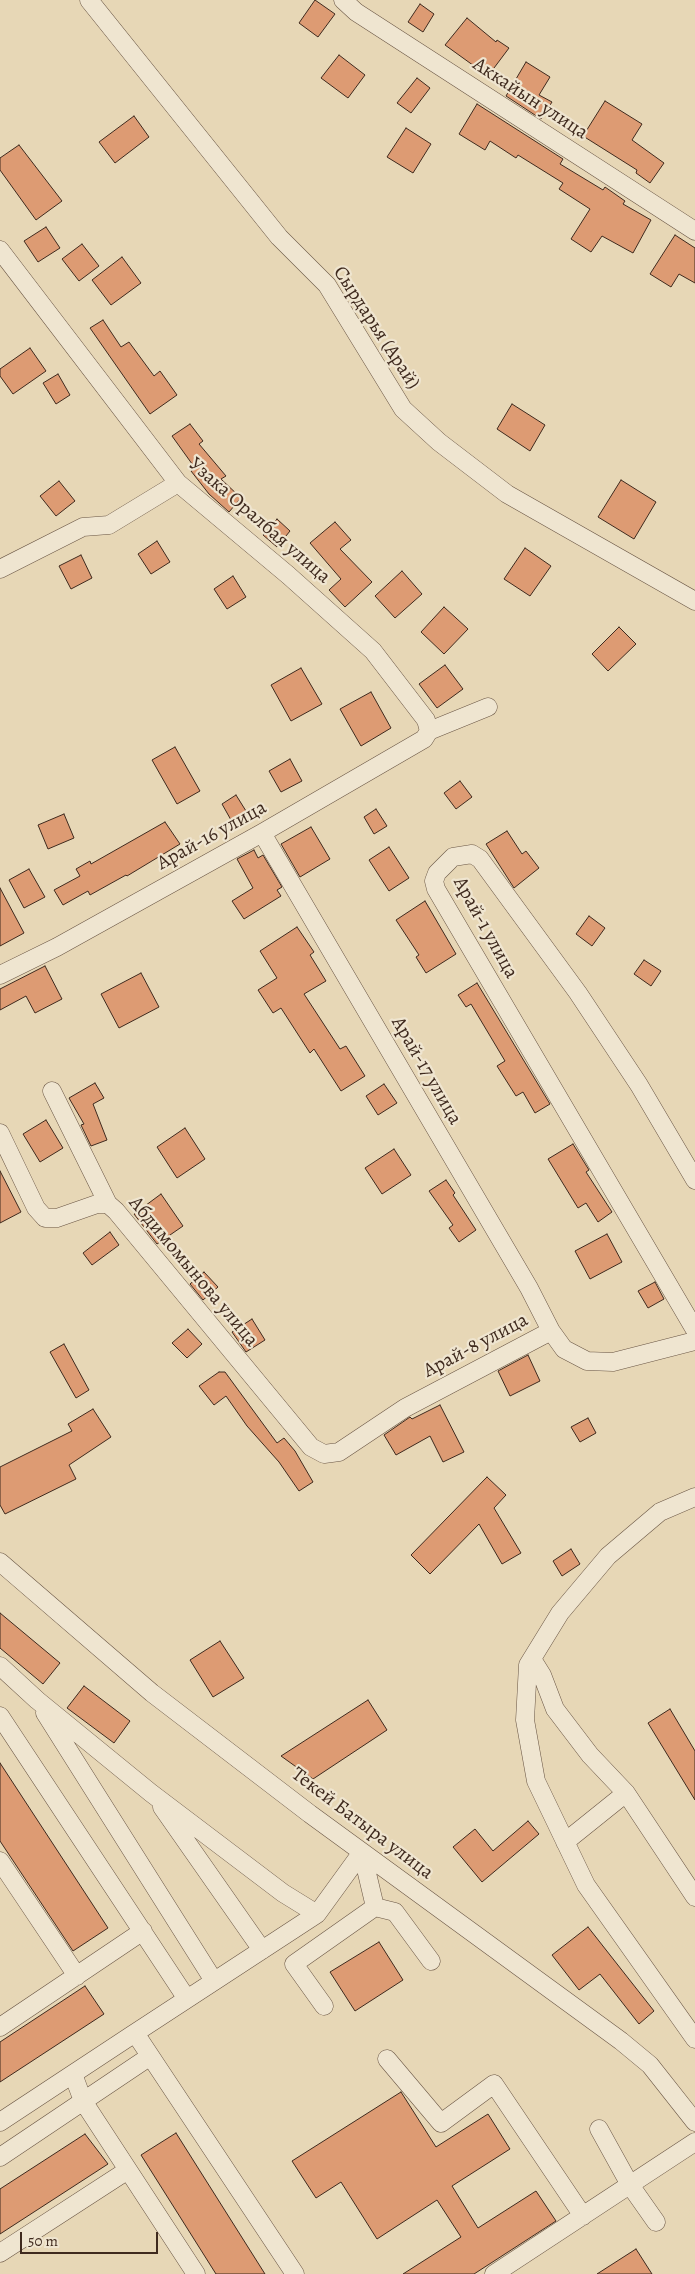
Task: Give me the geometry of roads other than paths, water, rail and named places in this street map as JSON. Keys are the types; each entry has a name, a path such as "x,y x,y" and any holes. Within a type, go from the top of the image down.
{"street":[{"name":"Сырдарья (Арай)","path":"90,0 279,237 327,285 403,409 439,442 507,494 695,601"},
{"name":"Аккайын улица","path":"343,0 356,12 695,231"},
{"name":"Узака Оралбая улица","path":"0,250 178,483 288,575 373,651 428,726"},
{"path":"0,569 83,527 108,525 178,483"},
{"name":"Арай-16 улица","path":"0,975 57,947 262,833 424,739 428,726 488,707"},
{"name":"Арай-17 улица","path":"262,833 524,1280 551,1331"},
{"name":"Арай-1 улица","path":"695,1180 639,1085 589,1010 480,859 472,854 452,857 437,873 434,881 436,889 695,1330"},
{"path":"52,1090 108,1204"},
{"name":"Абдимомынова улица","path":"0,1133 36,1208 45,1218 56,1218 97,1204 108,1204 116,1210 311,1447 324,1454 339,1452"},
{"name":"Арай-8 улица","path":"339,1452 405,1408 551,1331 564,1348 587,1361 612,1362 695,1341"},
{"path":"695,1497 660,1512 608,1556 560,1614 528,1665 525,1720 536,1781 586,1885 695,2039"},
{"name":"Текей Батыра улица","path":"0,1562 152,1692 362,1852 621,2041 650,2065 695,2122"},
{"path":"532,1658 542,1675 555,1709 590,1756 626,1793 695,1897"},
{"path":"0,1666 37,1700 152,1793 282,1893 317,1914"},
{"path":"37,1700 214,1982"},
{"path":"2,1722 188,1999"},
{"path":"152,1793 262,1950"},
{"path":"565,1842 626,1793"},
{"path":"362,1852 375,1907"},
{"path":"0,2122 317,1914 362,1852"},
{"path":"0,1861 77,1976"},
{"path":"324,2006 294,1964 375,1907 395,1912 431,1961"},
{"path":"0,2027 143,1931"},
{"path":"135,2034 295,2274"},
{"path":"0,2158 149,2057"},
{"path":"388,2059 441,2123 494,2084 583,2216"},
{"path":"74,2074 83,2101 196,2274"},
{"path":"599,2129 630,2185 656,2222"},
{"path":"494,2274 695,2142"},
{"path":"0,2253 128,2170"}]}
